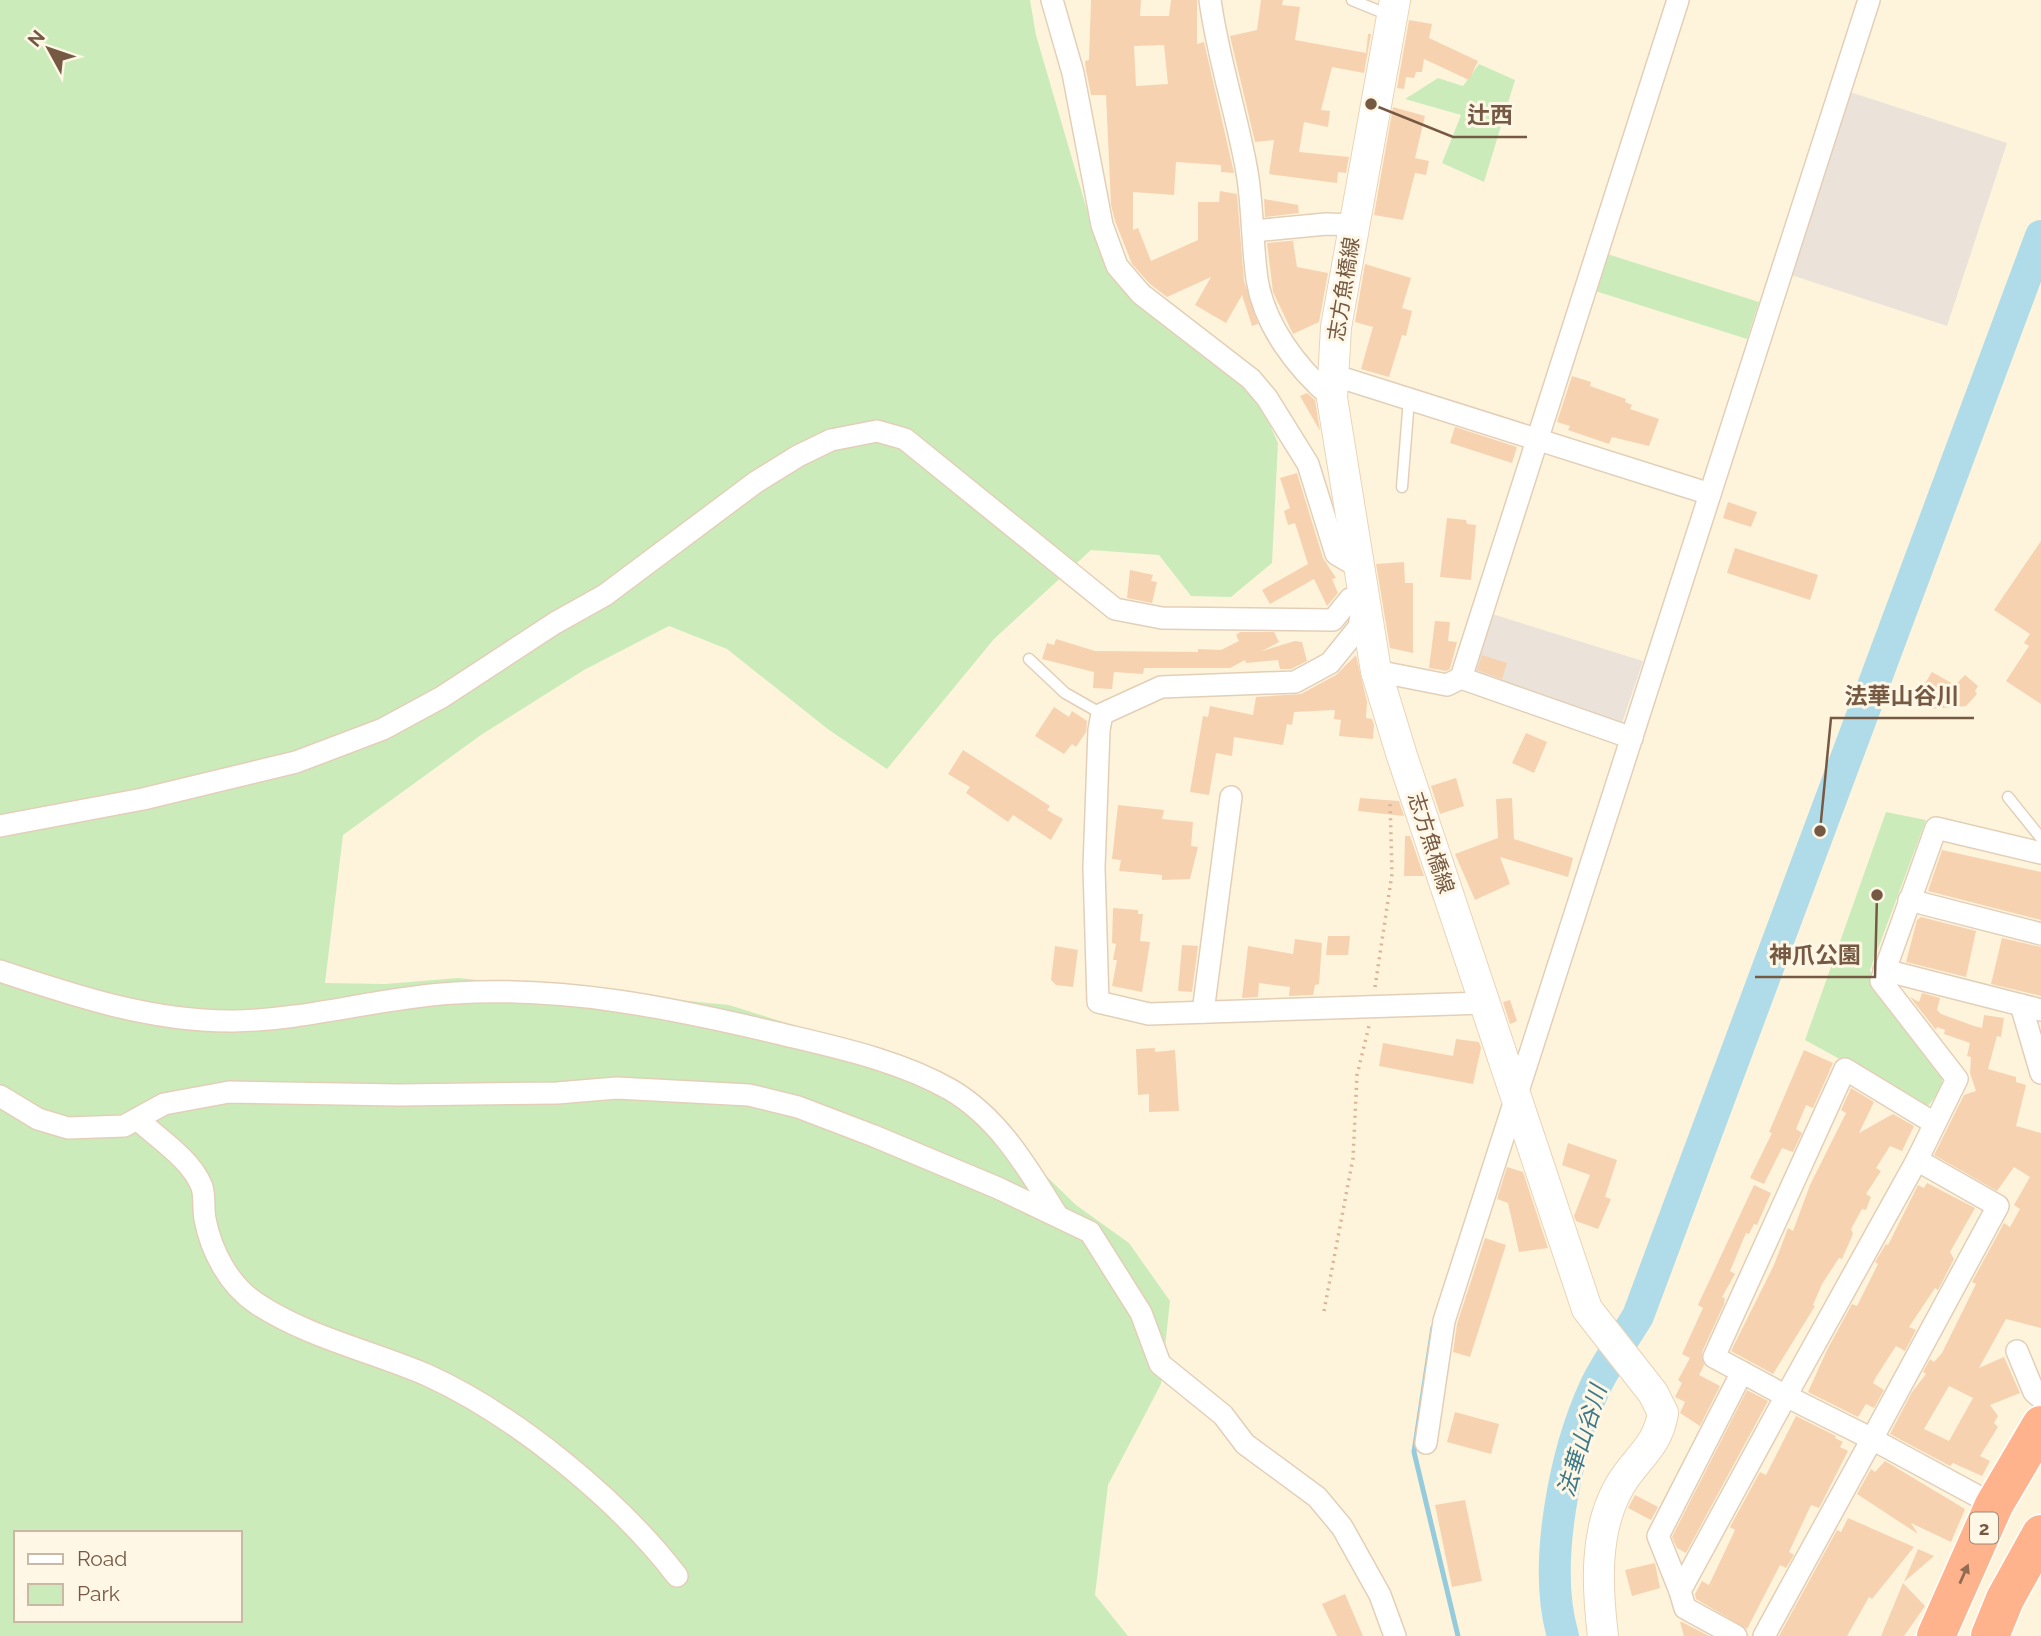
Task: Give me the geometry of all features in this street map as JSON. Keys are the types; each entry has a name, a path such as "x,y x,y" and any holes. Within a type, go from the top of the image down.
{"highway":[{"name":"2","path":"1936,1636 1985,1500 2040,1406"},
{"path":"1990,1636 2006,1599 2041,1534"},
{"path":"2016,1636 2041,1582"}],"main road":[{"name":"志方魚橋線","path":"1393,8 1336,327 1333,387 1376,671 1404,762 1587,1310 1653,1393 1663,1413 1661,1425 1650,1449 1618,1487 1603,1529 1598,1564 1603,1636"}],"street":[{"path":"1052,0 1073,73 1102,225 1117,266 1141,294 1251,379 1267,398 1308,464 1336,554 1360,568"},
{"path":"1210,0 1216,49 1247,172 1257,281 1271,325 1316,384 1409,399 1710,494"},
{"path":"1376,671 1447,685 1461,678 1678,0"},
{"path":"1426,1443 1444,1321 1517,1101 1869,0"},
{"path":"1253,230 1326,224 1354,225"},
{"path":"1171,298 1204,344"},
{"path":"0,826 143,799 296,762 383,729 442,698 555,623 605,595 746,489 798,456 831,440 877,431 905,439 1115,609 1162,618 1333,620 1350,599 1364,598 1359,626 1330,663 1295,682 1161,687 1102,714 1099,730 1094,868 1098,1002 1149,1014 1483,1003"},
{"path":"1461,678 1632,738"},
{"path":"1203,1012 1231,797"},
{"path":"1680,1591 1917,1160 1957,1079 1881,981 1936,828 2041,853"},
{"path":"1909,900 2041,934"},
{"path":"1884,970 2031,1008 2041,1073"},
{"path":"0,971 86,1000 172,1017 234,1021 454,993 539,992 672,1009 828,1045 911,1071 953,1091 1004,1134 1059,1217"},
{"path":"1934,1123 1844,1069 1714,1357 1985,1500"},
{"path":"0,1096 38,1119 68,1128 124,1126 164,1104 229,1092 558,1093 617,1088 750,1095 798,1107 874,1136 1090,1232 1141,1313 1160,1364 1223,1415 1245,1444 1317,1497 1342,1527 1380,1595 1395,1636"},
{"path":"137,1118 192,1170 202,1189 205,1219 213,1248 232,1281 255,1303 291,1322 428,1376 518,1425 620,1513 658,1551 677,1576"},
{"path":"1764,1636 1998,1206 1917,1160"},
{"path":"2017,1351 2040,1406"},
{"path":"1736,1636 1685,1608 1658,1536 1742,1372"}],"lane":[{"path":"1352,0 1393,8"},
{"path":"1402,487 1409,399"},
{"path":"1029,659 1065,692 1102,714"},
{"path":"2008,797 2041,838"}],"path":[{"path":"1324,1311 1353,1158 1357,1075 1372,1007 1392,874 1390,801 1404,762"}],"shaded area":[{"path":"1847,91 2007,143 1947,326 1788,274"},
{"path":"1489,613 1643,661 1621,726 1470,670"}],"green space":[{"path":"0,0 1030,0 1036,35 1098,248 1137,301 1258,398 1278,443 1272,563 1231,597 1191,596 1159,555 1091,550 994,639 887,769 829,730 727,649 669,626 584,670 481,735 343,835 325,983 385,984 458,978 729,1005 904,1060 1041,1171 1076,1205 1129,1243 1170,1301 1161,1384 1108,1485 1095,1595 1128,1636 0,1636"},
{"path":"1479,64 1515,80 1484,182 1442,163 1461,115 1405,99 1438,78 1463,86"},
{"path":"1604,253 1759,302 1747,339 1592,290"},
{"path":"1886,812 1926,820 1870,970 1879,994 1942,1072 1942,1089 1927,1107 1805,1040"}],"building":[{"path":"1091,0 1141,0 1140,16 1169,16 1171,0 1197,0 1197,44 1204,42 1234,173 1221,172 1221,165 1176,162 1174,195 1133,192 1133,230 1138,228 1151,261 1198,240 1198,202 1219,202 1220,191 1237,194 1244,281 1258,324 1252,326 1242,295 1226,323 1195,305 1211,277 1167,297 1150,284 1132,264 1111,205 1106,95 1091,95 1085,61 1089,60","holes":["1164,45 1168,84 1136,86 1134,46"]},
{"path":"1261,0 1283,0 1282,5 1300,7 1295,40 1366,53 1368,34 1371,34 1364,73 1332,67 1321,110 1330,111 1328,127 1304,122 1299,152 1349,157 1346,173 1338,172 1337,183 1269,174 1274,140 1255,142 1230,36 1257,30"},
{"path":"1409,20 1432,24 1429,38 1478,61 1469,80 1424,59 1422,72 1416,72 1414,78 1406,77 1404,89 1397,88"},
{"path":"1393,107 1425,116 1415,158 1429,161 1426,175 1415,173 1403,220 1374,215"},
{"path":"1264,199 1298,205 1299,213 1265,217"},
{"path":"1299,240 1293,241 1297,267 1328,273 1319,322 1293,334 1273,292 1267,243"},
{"path":"1365,264 1411,278 1402,308 1412,311 1406,336 1402,335 1389,377 1361,369 1373,327 1355,322"},
{"path":"1572,376 1591,382 1590,386 1626,399 1625,402 1632,405 1630,409 1659,419 1649,446 1612,437 1609,444 1568,430 1570,426 1557,422"},
{"path":"1307,393 1315,400 1320,431 1300,396"},
{"path":"1455,427 1517,447 1512,463 1450,443"},
{"path":"1297,473 1323,558 1336,578 1332,579 1338,593 1327,606 1314,579 1270,604 1262,590 1308,564 1295,523 1288,525 1284,511 1290,508 1280,478"},
{"path":"1728,502 1757,512 1751,527 1723,518"},
{"path":"1447,518 1466,520 1467,524 1476,525 1471,580 1440,577"},
{"path":"2041,541 2041,704 2006,681 2029,646 2024,643 2030,634 1994,610"},
{"path":"1735,548 1818,575 1810,600 1727,573"},
{"path":"1404,562 1405,583 1413,583 1413,653 1390,648 1376,564"},
{"path":"1130,570 1153,575 1151,581 1157,582 1152,603 1127,598"},
{"path":"1435,621 1450,622 1448,641 1457,642 1450,669 1446,671 1429,668"},
{"path":"1240,632 1274,632 1279,642 1262,651 1295,641 1302,642 1307,661 1291,669 1280,669 1278,660 1246,663 1245,660 1230,668 1144,668 1143,674 1114,672 1112,689 1093,688 1094,672 1042,659 1047,643 1054,645 1056,639 1095,651 1198,652 1198,649 1221,650 1239,641 1236,635"},
{"path":"1356,655 1367,702 1366,718 1372,719 1374,725 1373,739 1339,736 1341,720 1334,719 1335,710 1294,712 1292,725 1287,724 1283,745 1234,737 1232,756 1216,753 1209,795 1190,792 1203,716 1208,717 1210,706 1253,715 1256,697 1301,694 1336,675"},
{"path":"1482,655 1507,663 1502,679 1477,670"},
{"path":"1932,672 1955,685 1965,675 1978,686 1975,691 1977,694 1966,706 1929,709 1928,699 1919,693"},
{"path":"1054,707 1069,717 1072,711 1087,721 1086,732 1076,747 1072,744 1064,754 1035,736"},
{"path":"1526,733 1547,742 1534,773 1512,763"},
{"path":"963,750 1050,806 1047,810 1063,819 1051,840 1013,815 1008,822 966,793 970,787 948,774"},
{"path":"1456,778 1464,806 1440,814 1431,786"},
{"path":"1360,798 1399,801 1404,816 1358,811"},
{"path":"1512,798 1514,839 1573,858 1568,877 1500,857 1510,884 1475,900 1455,854 1498,838 1496,799"},
{"path":"1118,805 1164,810 1162,819 1193,822 1191,846 1198,847 1190,879 1162,880 1162,875 1119,871 1121,860 1112,859"},
{"path":"1405,836 1410,836 1424,876 1404,876"},
{"path":"1942,850 2041,872 2041,920 1928,891"},
{"path":"1113,908 1138,910 1138,914 1143,914 1140,941 1150,942 1142,992 1112,986 1117,960 1113,960 1116,944 1112,943"},
{"path":"1921,917 1976,931 1966,977 1906,962 1917,920"},
{"path":"1328,936 1350,936 1348,955 1326,955"},
{"path":"2002,938 2041,947 2041,996 1991,984"},
{"path":"1295,939 1322,943 1319,984 1315,985 1313,995 1289,996 1290,987 1259,983 1258,997 1242,998 1248,946 1293,954"},
{"path":"1182,945 1198,946 1192,992 1178,991"},
{"path":"1055,946 1078,950 1073,987 1056,985 1051,980"},
{"path":"1922,993 1940,998 1937,1010 1941,1014 1982,1028 1984,1015 2004,1018 2001,1037 1997,1036 1988,1069 2016,1077 2016,1082 2026,1085 2016,1126 2041,1133 2041,1328 2006,1319 1979,1368 2004,1357 2020,1393 1990,1405 1998,1416 1994,1423 1998,1427 1980,1456 1990,1461 1982,1476 1953,1463 1950,1466 1890,1434 1912,1392 1926,1374 1923,1372 1930,1359 1934,1362 1942,1353 1976,1284 1972,1282 2004,1223 2010,1227 2020,1209 2014,1205 2030,1177 2014,1167 1997,1191 1934,1155 1964,1095 1976,1091 1970,1073 1971,1057 1967,1056 1970,1043 1944,1034 1945,1030 1937,1027 1936,1030 1910,997 1919,1002","holes":["1949,1386 1973,1398 1949,1441 1924,1429"]},
{"path":"1510,1000 1517,1021 1510,1024 1503,1002"},
{"path":"1456,1039 1479,1042 1481,1048 1473,1084 1379,1066 1383,1043 1453,1056"},
{"path":"1155,1048 1155,1052 1175,1050 1179,1111 1149,1112 1149,1094 1138,1095 1136,1049"},
{"path":"1804,1050 1833,1063 1813,1108 1806,1105 1796,1129 1802,1133 1793,1152 1782,1148 1764,1184 1750,1178 1772,1133 1769,1132"},
{"path":"1851,1088 1874,1102 1859,1133 1893,1114 1914,1126 1902,1151 1890,1146 1876,1168 1881,1171 1866,1194 1871,1197 1866,1210 1862,1209 1851,1229 1853,1234 1842,1259 1839,1258 1822,1284 1813,1305 1815,1306 1773,1374 1731,1351 1774,1265 1788,1228 1793,1231 1810,1185 1846,1113 1841,1110"},
{"path":"1568,1143 1617,1160 1605,1197 1611,1199 1598,1229 1576,1221 1574,1216 1590,1175 1562,1165"},
{"path":"1507,1167 1523,1172 1548,1248 1519,1252 1508,1203 1497,1199"},
{"path":"1927,1183 1975,1208 1950,1252 1954,1259 1938,1290 1935,1288 1909,1327 1916,1330 1905,1351 1896,1346 1876,1377 1873,1383 1884,1390 1874,1408 1866,1404 1858,1417 1808,1392 1827,1350 1852,1304 1857,1306 1878,1264 1875,1262 1886,1244 1888,1245 1918,1185 1924,1188"},
{"path":"1754,1185 1771,1193 1757,1225 1754,1224 1749,1234 1746,1233 1730,1271 1735,1274 1722,1297 1725,1298 1724,1304 1702,1352 1704,1365 1699,1375 1720,1386 1700,1426 1680,1413 1685,1402 1675,1397 1682,1383 1678,1380 1690,1358 1682,1354 1703,1308 1698,1305"},
{"path":"1485,1238 1506,1245 1470,1357 1453,1352 1457,1324"},
{"path":"1747,1390 1768,1401 1686,1553 1677,1548 1672,1537"},
{"path":"1455,1412 1499,1424 1491,1454 1447,1442"},
{"path":"1796,1416 1836,1436 1835,1438 1843,1442 1840,1447 1848,1451 1819,1508 1811,1505 1789,1552 1794,1555 1786,1568 1780,1565 1747,1629 1696,1599 1695,1594 1702,1581 1709,1585 1735,1530 1730,1527 1760,1472 1766,1475"},
{"path":"1885,1461 1965,1509 1951,1542 1911,1523 1918,1534 1857,1494 1871,1469 1875,1472"},
{"path":"1635,1495 1658,1507 1651,1520 1628,1508"},
{"path":"1465,1500 1482,1581 1452,1587 1435,1505"},
{"path":"1848,1518 1914,1547 1872,1599 1869,1597 1847,1636 1779,1636 1837,1530 1841,1532"},
{"path":"1918,1549 1934,1556 1904,1582"},
{"path":"1655,1563 1660,1588 1632,1596 1625,1570"},
{"path":"1903,1583 1925,1606 1904,1636 1881,1636"},
{"path":"1345,1594 1363,1636 1337,1636 1322,1604"},
{"path":"1682,1622 1709,1636 1684,1636"}],"waterway":[{"name":"法華山谷川","path":"1563,1636 1557,1608 1556,1543 1566,1475 1585,1412 1596,1385 1638,1316 2041,236"},
{"path":"1433,1327 1414,1452 1458,1636"}],"place":[{"name":"辻西","path":"1371,104"},
{"name":"法華山谷川","path":"1820,831"},
{"name":"神爪公園","path":"1877,895"}]}
